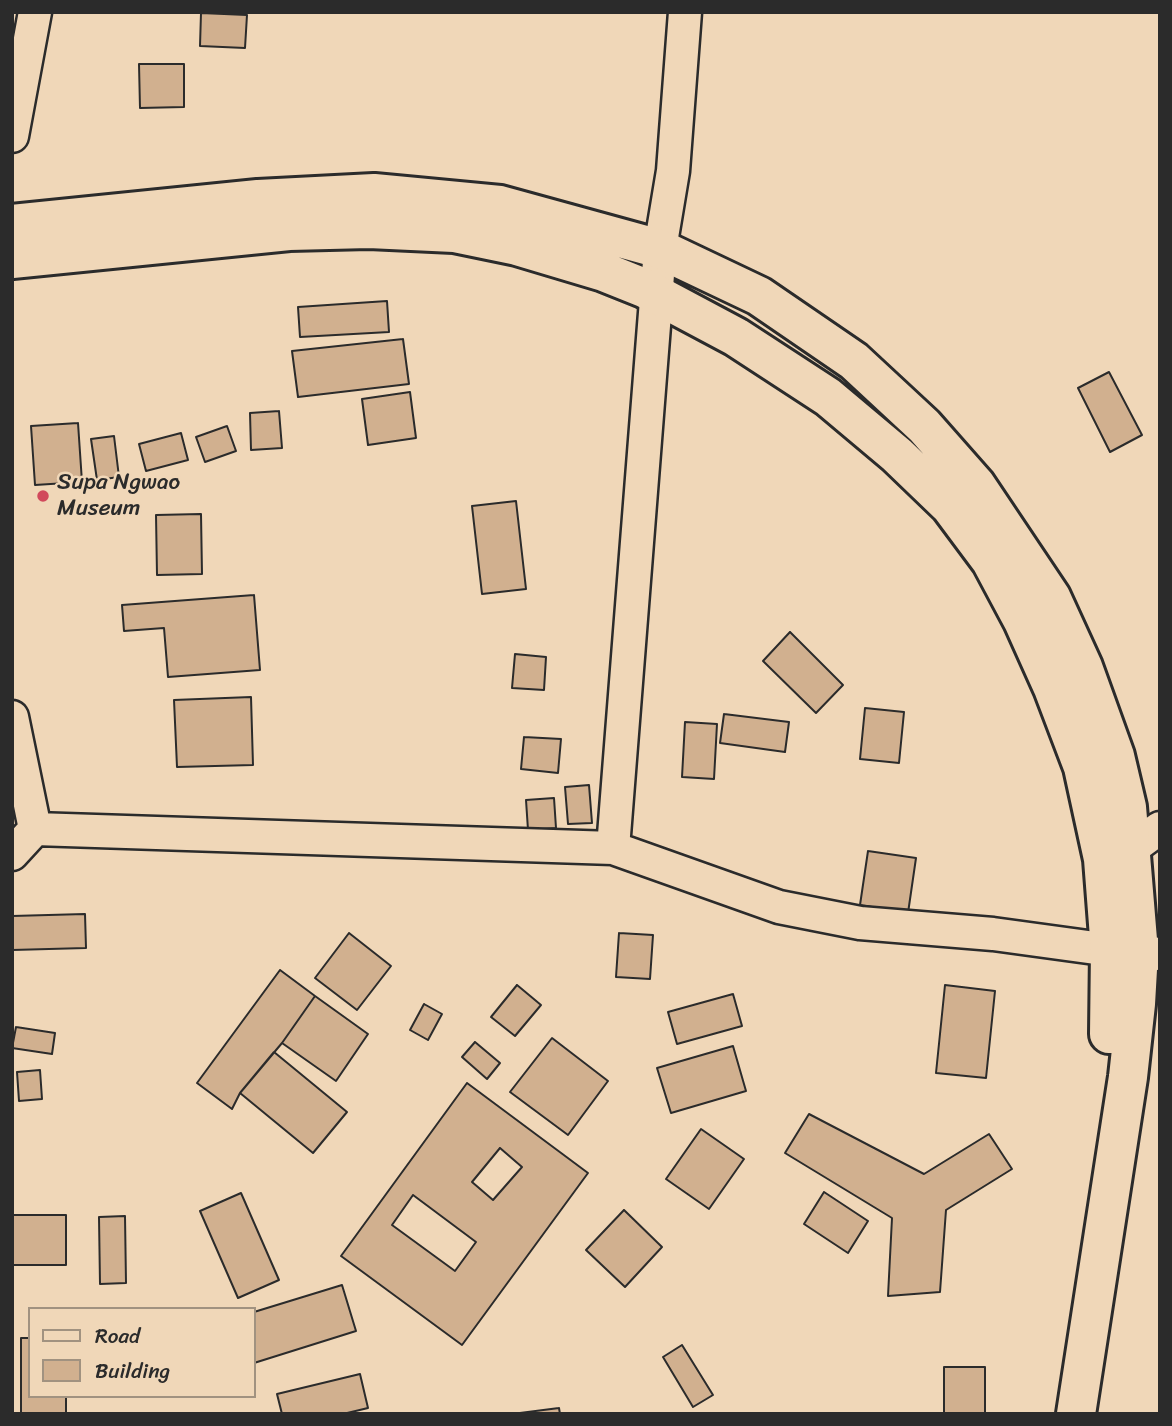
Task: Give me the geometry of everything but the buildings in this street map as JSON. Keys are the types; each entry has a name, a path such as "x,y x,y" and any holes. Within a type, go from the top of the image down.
{"main road":[{"path":"12,225 258,199 374,193 500,205 660,249 759,296 854,361 925,426 976,485 1051,597 1083,667 1115,756 1127,807 1136,952 1128,1077 1076,1414"},
{"path":"12,259 289,231 369,229 454,233 517,246 604,272 656,294 736,337 828,397 897,455 950,506 991,561 1054,688 1083,767 1131,845"},
{"path":"1055,1414 1090,1220 1107,1077 1136,952"}],"street":[{"path":"12,136 35,12"},
{"path":"614,848 656,294 660,249 673,171 685,12"},
{"path":"12,717 35,830"},
{"path":"12,854 35,830 614,848 779,906 860,923 993,934 1136,952"}],"place":[{"name":"Supa Ngwao Museum","path":"43,496"}]}
